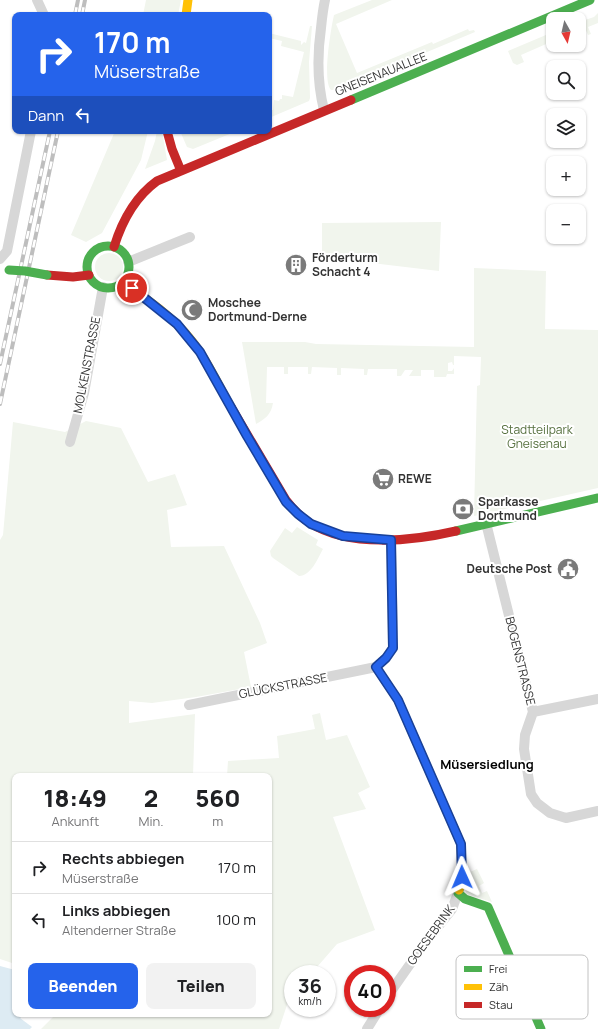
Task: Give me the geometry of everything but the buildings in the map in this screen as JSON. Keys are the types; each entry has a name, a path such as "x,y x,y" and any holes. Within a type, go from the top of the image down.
{"main road":[{"path":"186,12 188,0"},
{"name":"GNEISENAUALLEE","path":"272,132 590,0"},
{"path":"168,134 181,171"},
{"name":"GNEISENAUALLEE","path":"114,246 125,220 140,195 147,187 157,181 268,134"},
{"path":"102,246 114,246 122,251 128,262 128,273 122,282 113,287 103,287 93,281 89,276 88,260 92,253 102,246"},
{"path":"4,271 19,270 62,278 89,276"},
{"path":"122,282 139,293 177,324 196,347 286,502 311,524 339,535 391,540 421,538 598,498"},
{"path":"376,667 398,700 461,844 462,877 458,893 466,899 488,907 509,955"},
{"path":"537,1019 541,1029"}],"street":[{"path":"37,0 43,12"},
{"path":"324,110 319,88 318,50 325,0"},
{"path":"0,259 7,251 30,134"},
{"path":"128,262 190,237"},
{"name":"MOLKENSTRASSE","path":"70,442 84,392 103,287"},
{"name":"BOGENSTRASSE","path":"486,523 533,712 525,735 524,749 531,794 537,803 550,812 566,818 598,811"},
{"path":"376,667 386,658 393,648 391,540"},
{"name":"GLÜCKSTRASSE","path":"189,705 376,667"},
{"path":"533,712 598,699"},
{"name":"GOESEBRINK","path":"396,983 427,940 452,909 458,893"},
{"path":"367,1029 374,1017"}],"green space":[{"path":"146,0 181,0 179,12 144,12"},
{"path":"372,0 392,0 336,24 357,73 468,29 469,31 474,30 475,32 336,90 331,90 328,85 327,66 329,42 334,15"},
{"path":"598,13 598,23 588,27 591,34 588,35 586,30 586,20 594,17"},
{"path":"310,26 312,26 309,62 309,101 272,117 274,100 279,101 282,99 282,95 293,97 304,52 281,46 282,41 272,39 272,34 301,41 301,45 304,42 306,43"},
{"path":"546,35 546,44 521,55 524,62 517,65 513,63 508,51"},
{"path":"114,134 147,134 141,160 102,233 86,242 71,235"},
{"path":"156,134 163,134 167,160 145,169"},
{"path":"181,134 230,134 193,149 187,147"},
{"path":"441,222 439,271 380,264 322,261 322,223"},
{"path":"109,253 119,257 123,267 119,277 109,281 99,277 95,267 99,257"},
{"name":"Stadtteilpark Gneisenau","path":"474,268 546,271 545,329 598,330 598,488 474,516 477,386 480,385 481,357 454,356 454,365 452,362 448,363 448,371 452,371 454,368 454,374 447,374 446,377 434,377 434,370 421,370 421,376 409,376 413,370 405,370 401,376 397,376 397,369 368,369 367,375 364,375 364,369 341,368 341,375 337,375 337,368 312,367 311,374 308,374 308,367 288,367 288,374 284,374 284,367 267,367 266,403 273,403 271,411 267,416 256,424 242,342 305,342 316,344 474,347"},
{"path":"86,421 121,428 148,482 175,474 187,505 167,510 171,547 224,546 260,623 267,643 244,652 251,687 152,703 129,701 129,723 195,714 193,773 12,773 12,963 0,959 0,540 3,535 13,422 65,432"},
{"path":"297,527 318,540 316,545 323,549 311,570 299,576 273,558 270,551 285,528 292,533"},
{"path":"320,713 326,740 347,735 370,787 358,793 366,809 333,817 375,930 337,944 319,965 284,965 284,1014 279,1029 41,1029 53,1017 272,1017 272,773 227,773 228,761 279,758 277,736 315,729 312,715"},
{"path":"477,869 484,883 479,886 482,893 487,891 492,902 466,894 465,874"}],"shaded area":[{"path":"0,966 12,969 12,1017 21,1017 20,1018 32,1027 30,1029 0,1029"}],"railway":[{"path":"76,12 78,0"},
{"path":"83,12 85,0"},
{"path":"0,364 49,134"},
{"path":"0,404 57,134"}],"traffic: fast":[{"path":"351,100 590,0"},
{"path":"108,246 123,252 129,267 123,282 108,288 93,282 87,267 93,252 108,246"},
{"path":"9,270 47,275"},
{"path":"456,531 598,498"},
{"path":"459,890 458,893 465,899 488,907 509,955"},
{"path":"537,1019 541,1029"}],"traffic: slow":[{"path":"186,12 188,0"},
{"path":"122,282 159,309 185,332 213,373 231,407"},
{"path":"376,667 398,700 461,844 462,877 459,890"}],"traffic: jam":[{"path":"272,133 351,100"},
{"path":"168,134 181,171"},
{"path":"114,247 130,210 142,194 157,181 270,134"},
{"path":"47,275 73,277 89,275"},
{"path":"231,407 286,500 297,513 310,523 326,531 362,539 401,539 439,535 456,531"}],"place":[{"name":"Förderturm Schacht 4","path":"296,265"},
{"name":"Moschee Dortmund-Derne","path":"192,310"},
{"name":"REWE","path":"383,479"},
{"name":"Sparkasse Dortmund","path":"463,509"},
{"name":"Deutsche Post","path":"568,569"}],"district":[{"name":"Müsersiedlung","path":"487,764"}],"route":[{"path":"132,288 153,303 177,324 200,352 286,502 298,514 311,524 343,536 391,540 393,648 386,658 376,667 398,700 461,844 462,877"}]}
